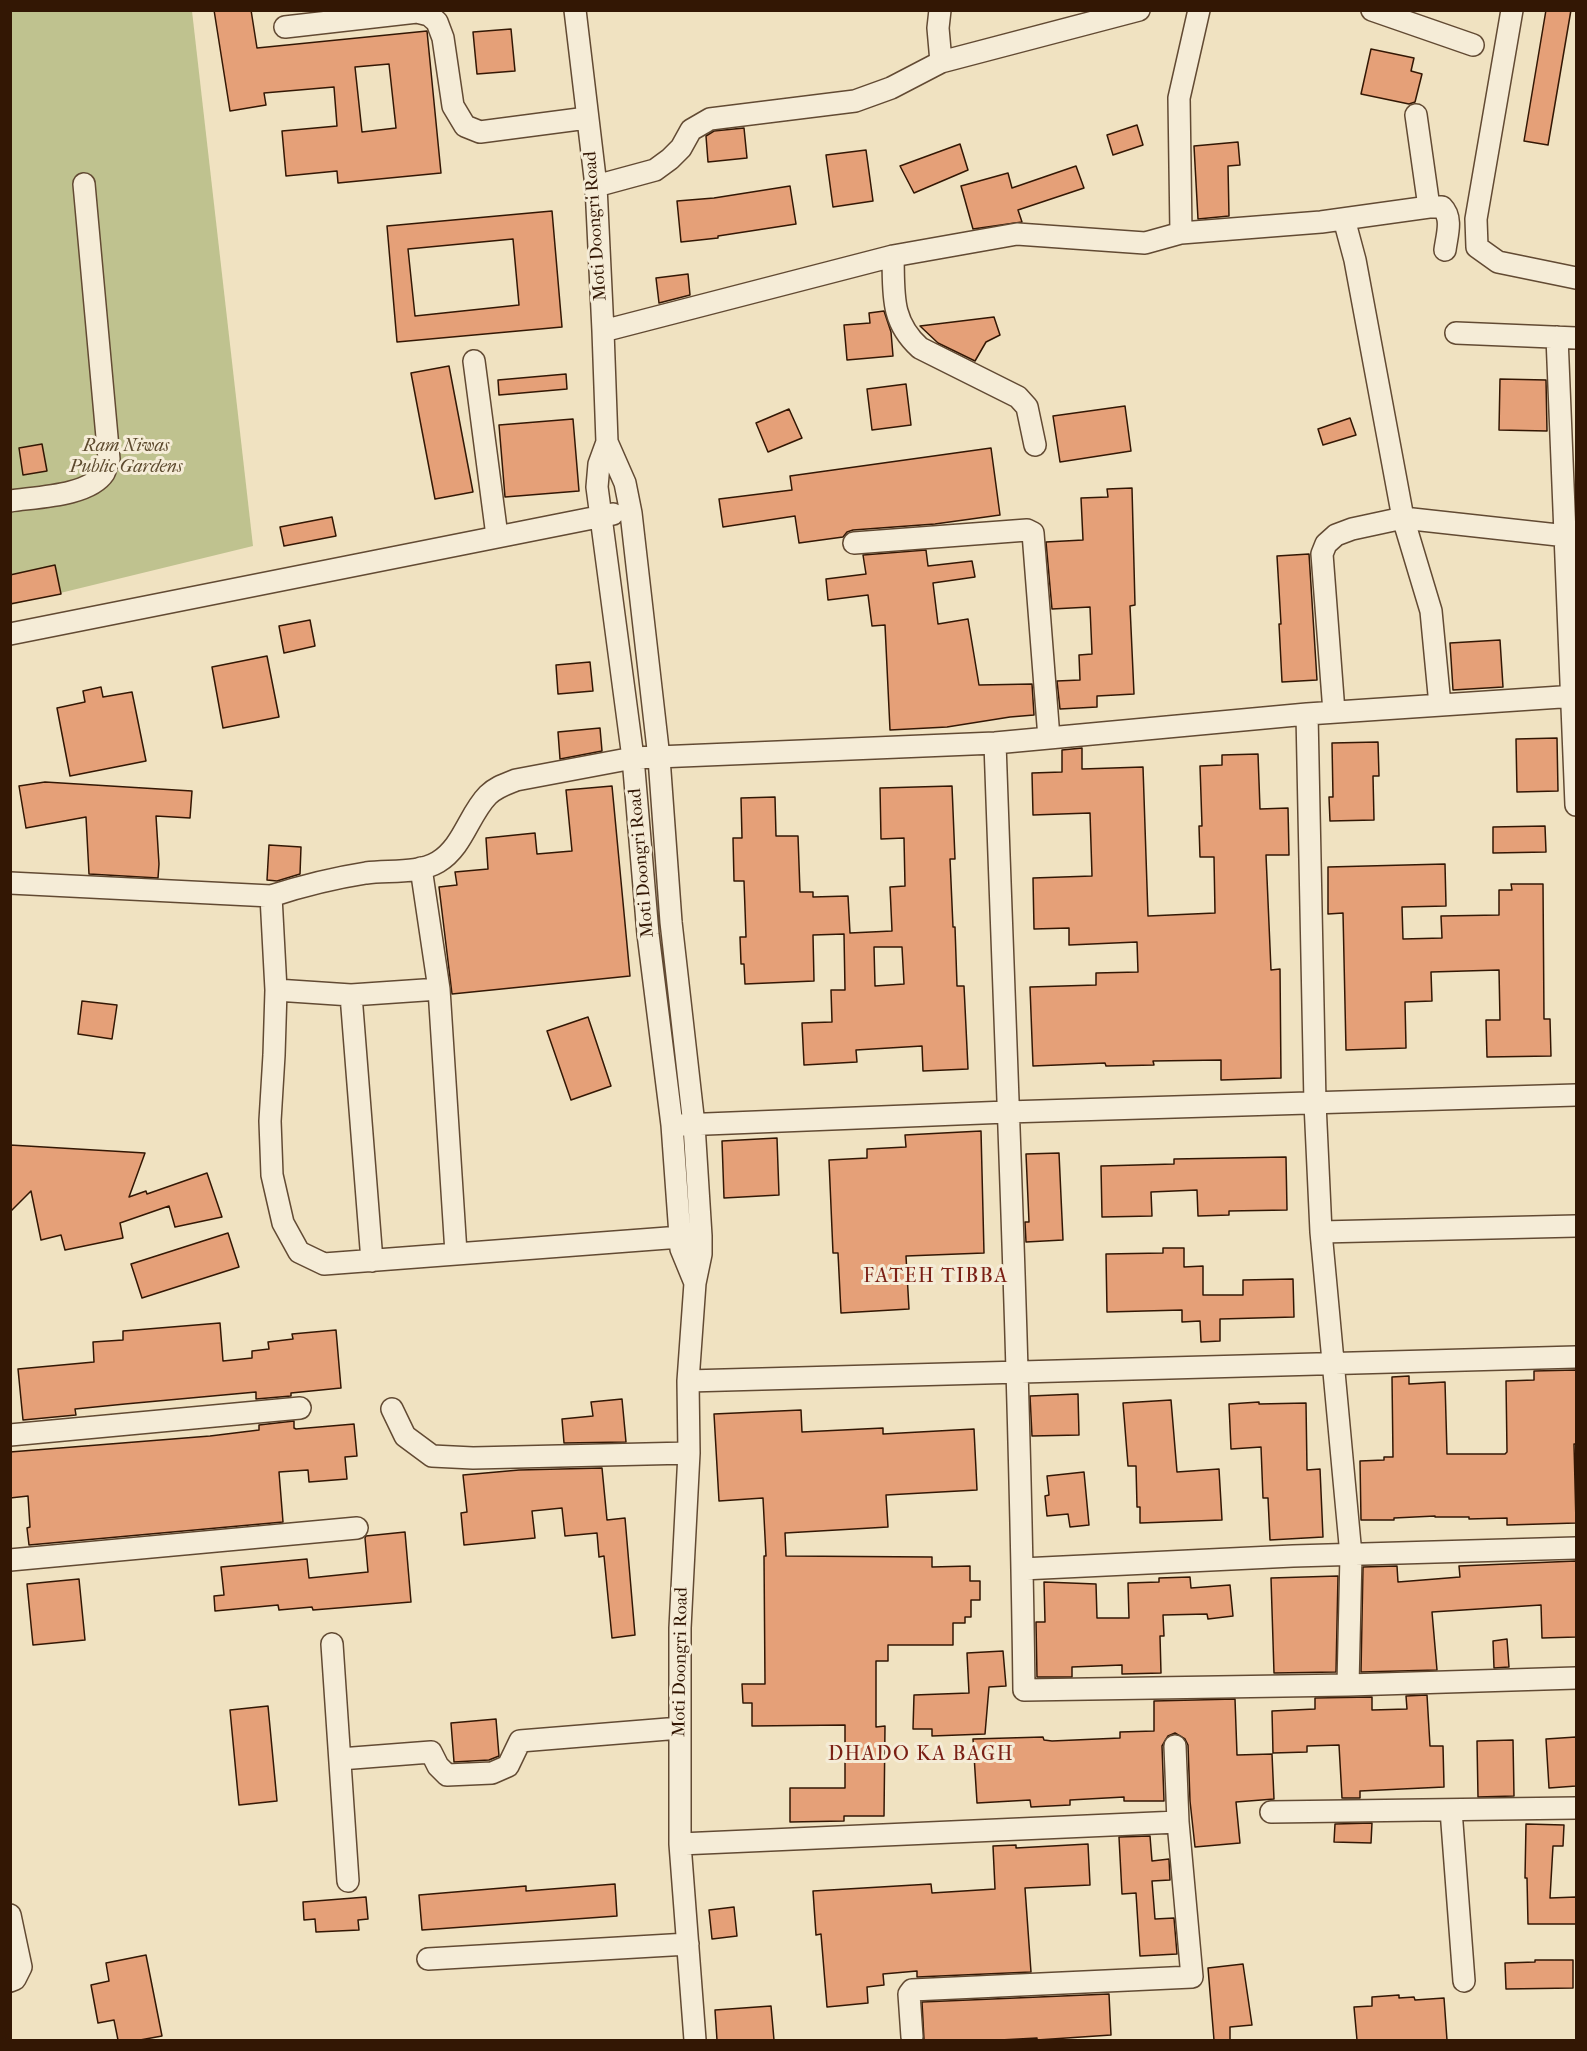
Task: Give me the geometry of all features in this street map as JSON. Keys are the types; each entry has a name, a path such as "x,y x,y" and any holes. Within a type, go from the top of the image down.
{"street":[{"name":"Moti Doongri Road","path":"575,10 596,186 607,442 625,483 631,513 659,758 670,905 694,1125 691,1236 684,1261 695,1283 688,1381 689,1453 680,1628 680,1844 695,2040"},
{"path":"940,10 938,28 941,62"},
{"path":"596,186 655,170 681,148 691,130 710,119 855,101 891,88 941,62 1139,10"},
{"path":"1181,233 1179,98 1199,10"},
{"path":"1372,10 1473,45"},
{"path":"1512,10 1476,219 1477,247 1498,262 1576,278"},
{"path":"285,27 417,12 429,15 437,22 443,38 453,105 465,126 480,132 587,118"},
{"path":"1416,116 1429,207"},
{"path":"10,501 76,491 93,484 103,474 109,459 84,184"},
{"path":"603,331 893,256 1017,234 1145,243 1181,233 1344,219 1442,207 1449,219 1445,250"},
{"path":"1344,219 1355,260 1403,518 1431,611 1440,705"},
{"path":"893,256 894,301 898,319 908,337 920,348 1018,397 1027,407 1035,445"},
{"path":"1456,333 1567,337 1576,805"},
{"path":"474,361 497,536"},
{"name":"Moti Doongri Road","path":"607,442 599,464 597,487 633,758 646,908 672,1125 691,1236"},
{"path":"10,634 601,515 631,513"},
{"path":"1334,712 1322,554 1326,544 1336,535 1403,518 1571,537"},
{"path":"854,543 1027,530 1033,533 1049,738"},
{"path":"10,883 271,896 305,885 344,877 421,868 439,861 454,846 487,796 500,786 516,780 633,758 995,743 1307,714 1574,696"},
{"path":"1307,714 1315,1102 1321,1232 1351,1556 1348,1685"},
{"path":"995,743 1018,1371 1024,1690 1348,1685 1576,1678"},
{"path":"421,868 439,990 456,1253"},
{"path":"271,896 276,990 270,1121 272,1175 283,1222 299,1252 324,1264 691,1236"},
{"path":"646,908 670,905"},
{"path":"276,990 351,995 439,990"},
{"path":"351,995 372,1261"},
{"path":"672,1125 1007,1112 1576,1095"},
{"path":"1321,1232 1576,1226"},
{"path":"688,1381 1576,1357"},
{"path":"10,1435 300,1408"},
{"path":"392,1408 405,1436 432,1456 473,1458 689,1453"},
{"path":"10,1560 357,1528"},
{"path":"1022,1569 1281,1557 1576,1548"},
{"path":"332,1644 348,1881"},
{"path":"340,1759 431,1752 438,1766 447,1775 492,1773 508,1766 520,1741 680,1728"},
{"path":"912,2037 909,1994 916,1990 1192,1977 1178,1822 1175,1746"},
{"path":"1271,1812 1576,1808"},
{"path":"1452,1810 1464,1981"},
{"path":"680,1844 1178,1822"},
{"path":"10,1916 21,1967 15,1979 10,1981"},
{"path":"428,1959 688,1944"}],"green space":[{"name":"Ram Niwas Public Gardens","path":"10,11 192,11 253,546 11,605"}],"building":[{"path":"214,10 251,10 257,48 427,31 441,173 338,183 337,171 286,176 282,131 337,126 334,87 264,93 266,105 230,111","holes":["389,64 396,128 362,132 355,67"]},
{"path":"1546,10 1571,10 1548,145 1524,141"},
{"path":"511,29 515,71 477,74 473,32"},
{"path":"1371,49 1414,58 1411,71 1422,74 1415,102 1409,104 1361,94"},
{"path":"1137,125 1143,145 1113,155 1107,135"},
{"path":"744,128 747,158 708,162 706,136 714,131"},
{"path":"1238,142 1240,165 1228,166 1229,216 1198,219 1194,146"},
{"path":"960,144 968,170 914,193 900,166"},
{"path":"866,150 873,201 833,207 826,155"},
{"path":"1076,166 1084,188 1018,210 1022,222 973,229 961,186 1008,173 1012,188"},
{"path":"790,186 796,224 681,242 677,201 714,198"},
{"path":"552,211 562,327 397,342 387,226","holes":["513,239 519,305 415,316 408,249"]},
{"path":"688,274 690,295 659,303 656,278"},
{"path":"884,311 891,332 893,356 847,360 844,325 870,323 869,313"},
{"path":"994,317 1000,335 986,342 975,361 938,343 920,326"},
{"path":"449,366 473,492 435,499 411,373"},
{"path":"566,374 567,389 499,395 498,380"},
{"path":"1500,379 1546,380 1547,431 1499,430"},
{"path":"906,384 911,425 872,430 867,389"},
{"path":"1125,406 1131,451 1060,462 1053,416"},
{"path":"789,409 802,438 768,452 756,423"},
{"path":"1350,418 1356,435 1323,445 1318,429"},
{"path":"573,419 579,491 505,497 499,425"},
{"path":"42,444 47,471 23,475 19,448"},
{"path":"991,448 1000,515 935,524 853,530 847,532 843,537 799,543 795,516 723,527 719,499 792,490 790,476"},
{"path":"1132,488 1135,605 1130,606 1134,694 1097,696 1097,707 1060,709 1057,681 1080,680 1079,655 1092,654 1090,607 1052,609 1046,542 1083,540 1081,498 1108,497 1107,489"},
{"path":"332,517 336,536 284,546 280,527"},
{"path":"926,550 928,566 972,561 975,577 933,583 938,624 968,619 979,685 1032,684 1034,715 947,727 890,730 885,625 872,626 868,595 828,600 826,579 866,574 863,555"},
{"path":"1309,554 1317,680 1282,682 1277,556"},
{"path":"55,565 61,594 10,604 10,575"},
{"path":"310,620 315,646 284,653 279,626"},
{"path":"1500,640 1503,687 1453,690 1450,643"},
{"path":"267,656 279,717 223,728 212,667"},
{"path":"590,662 593,691 558,694 556,665"},
{"path":"101,687 103,697 132,692 146,761 70,776 57,708 85,702 83,691"},
{"path":"600,728 602,751 560,759 558,732"},
{"path":"1557,738 1558,791 1517,792 1516,739"},
{"path":"1378,742 1379,776 1373,776 1374,820 1330,821 1329,797 1333,797 1332,743"},
{"path":"1082,748 1082,769 1143,767 1148,916 1215,913 1214,857 1200,857 1199,826 1202,826 1200,766 1222,765 1222,755 1258,754 1260,809 1288,808 1289,855 1266,855 1271,970 1280,969 1281,1078 1221,1080 1221,1060 1153,1061 1154,1065 1106,1066 1105,1063 1033,1066 1030,987 1096,985 1096,973 1138,972 1137,942 1069,945 1069,928 1034,929 1033,878 1092,876 1090,813 1033,815 1032,773 1062,772 1062,750"},
{"path":"45,782 192,791 190,818 156,816 158,878 89,874 86,817 26,828 19,786"},
{"path":"612,786 630,976 452,994 439,887 457,885 455,872 488,869 486,838 535,833 537,854 572,851 566,790"},
{"path":"952,786 955,859 950,859 953,927 955,927 957,986 964,986 968,1069 923,1071 922,1046 856,1050 857,1062 804,1065 802,1023 832,1022 831,990 845,990 844,934 813,935 814,981 745,984 744,964 741,964 740,937 746,937 744,881 734,881 733,838 742,838 741,798 775,797 776,836 798,836 800,892 813,892 813,897 848,896 850,933 892,931 890,887 905,886 904,838 881,839 880,788","holes":["874,947 902,947 904,984 875,986"]},
{"path":"1545,826 1546,852 1493,853 1493,827"},
{"path":"269,845 301,847 300,874 277,881 267,880"},
{"path":"1445,864 1446,906 1402,907 1403,939 1442,938 1441,916 1499,915 1499,890 1512,890 1511,884 1543,884 1544,1019 1550,1019 1551,1056 1487,1057 1486,1020 1500,1020 1499,970 1431,972 1432,1001 1405,1002 1406,1048 1346,1050 1343,913 1328,914 1328,867"},
{"path":"82,1001 117,1005 112,1039 78,1034"},
{"path":"588,1017 611,1086 571,1100 547,1031"},
{"path":"981,1131 984,1253 906,1256 909,1309 841,1313 838,1253 833,1253 829,1160 867,1158 867,1149 906,1147 905,1135"},
{"path":"777,1138 779,1195 724,1198 722,1141"},
{"path":"10,1145 145,1153 129,1197 146,1191 147,1194 207,1173 222,1217 175,1227 169,1206 120,1223 123,1238 65,1250 61,1235 41,1240 31,1191 10,1212"},
{"path":"1059,1153 1063,1240 1026,1242 1025,1222 1029,1222 1026,1154"},
{"path":"1286,1157 1287,1210 1229,1211 1229,1215 1198,1216 1197,1190 1151,1192 1152,1216 1102,1217 1101,1166 1174,1164 1174,1159"},
{"path":"228,1233 239,1267 142,1298 131,1264"},
{"path":"1163,1248 1184,1248 1184,1267 1203,1266 1203,1295 1243,1295 1243,1280 1293,1279 1294,1317 1220,1319 1220,1341 1201,1342 1200,1321 1182,1322 1182,1310 1107,1312 1106,1254 1163,1253"},
{"path":"220,1323 223,1361 252,1358 252,1351 269,1349 268,1342 293,1339 292,1334 336,1330 341,1388 256,1399 256,1392 75,1409 76,1415 23,1420 18,1369 94,1362 93,1342 123,1340 123,1331"},
{"path":"1576,1370 1576,1444 1574,1444 1576,1523 1507,1525 1507,1518 1469,1519 1469,1517 1435,1516 1361,1520 1360,1461 1384,1460 1384,1457 1393,1457 1392,1377 1409,1376 1409,1384 1445,1382 1447,1454 1505,1454 1507,1452 1506,1381 1534,1380 1534,1371"},
{"path":"1078,1394 1079,1435 1032,1436 1030,1396"},
{"path":"622,1399 626,1442 564,1443 562,1419 593,1416 591,1402"},
{"path":"1171,1400 1177,1472 1219,1469 1222,1520 1140,1523 1140,1507 1137,1507 1136,1466 1128,1466 1123,1403"},
{"path":"1259,1402 1259,1404 1306,1403 1307,1470 1320,1469 1323,1537 1270,1540 1268,1498 1263,1498 1261,1447 1231,1449 1229,1404"},
{"path":"801,1410 802,1432 883,1428 883,1434 974,1429 977,1490 886,1495 888,1527 785,1533 786,1556 932,1557 932,1567 970,1566 970,1581 980,1581 980,1600 971,1600 971,1617 965,1617 965,1623 953,1623 953,1645 888,1645 888,1661 876,1661 876,1727 885,1726 884,1816 844,1816 844,1821 790,1822 790,1788 845,1788 845,1725 752,1726 752,1703 743,1703 742,1684 765,1684 764,1556 766,1556 763,1498 719,1501 714,1414"},
{"path":"294,1421 296,1429 354,1424 357,1456 345,1457 347,1479 309,1482 308,1470 279,1472 283,1522 29,1545 28,1496 10,1498 10,1452 210,1436 259,1430 259,1425"},
{"path":"602,1468 607,1520 625,1518 635,1635 612,1638 604,1556 599,1557 597,1533 565,1536 562,1508 532,1511 535,1538 464,1545 461,1513 467,1512 463,1475 519,1470"},
{"path":"1084,1472 1089,1525 1070,1527 1068,1514 1047,1516 1045,1496 1049,1495 1047,1476"},
{"path":"405,1532 411,1602 313,1610 312,1607 279,1610 278,1605 215,1611 214,1596 224,1595 221,1567 307,1559 309,1578 368,1572 366,1536"},
{"path":"1576,1561 1576,1637 1542,1638 1541,1605 1432,1612 1437,1670 1361,1672 1363,1567 1397,1566 1398,1582 1460,1577 1459,1566"},
{"path":"1338,1576 1336,1672 1274,1673 1271,1578"},
{"path":"1190,1577 1191,1588 1230,1585 1233,1616 1208,1619 1207,1614 1163,1615 1164,1636 1160,1636 1161,1673 1122,1674 1122,1665 1072,1667 1072,1677 1037,1677 1036,1622 1045,1622 1044,1582 1096,1584 1097,1618 1129,1618 1128,1583 1159,1582 1159,1578"},
{"path":"79,1579 85,1640 33,1645 27,1584"},
{"path":"1507,1639 1509,1667 1494,1668 1493,1641"},
{"path":"1003,1651 1006,1686 989,1687 985,1734 932,1736 932,1729 913,1729 914,1695 969,1693 967,1653"},
{"path":"1427,1695 1430,1746 1443,1746 1444,1787 1360,1791 1360,1798 1342,1798 1339,1745 1307,1746 1307,1752 1273,1753 1272,1711 1315,1709 1315,1698 1372,1697 1372,1710 1407,1709 1406,1696"},
{"path":"1235,1699 1237,1755 1272,1754 1274,1799 1236,1802 1240,1843 1195,1847 1190,1801 1188,1745 1185,1739 1175,1733 1168,1736 1162,1746 1164,1801 1124,1801 1124,1797 1070,1800 1070,1805 1031,1807 1030,1800 977,1803 973,1739 1043,1737 1044,1740 1052,1741 1120,1738 1120,1732 1154,1731 1154,1701"},
{"path":"268,1706 277,1801 239,1805 230,1710"},
{"path":"496,1719 499,1756 489,1760 454,1762 451,1723"},
{"path":"1576,1737 1576,1786 1549,1788 1546,1739"},
{"path":"1513,1740 1514,1796 1478,1797 1477,1741"},
{"path":"1372,1823 1371,1843 1334,1842 1335,1824"},
{"path":"1526,1824 1564,1825 1563,1846 1553,1846 1550,1898 1576,1897 1576,1924 1528,1924 1527,1878 1525,1878"},
{"path":"1150,1836 1152,1861 1169,1859 1170,1880 1152,1881 1155,1919 1174,1918 1177,1954 1140,1956 1136,1893 1122,1894 1119,1837"},
{"path":"1088,1844 1090,1885 1025,1888 1031,1972 917,1977 917,1971 883,1974 884,1985 867,1987 868,2003 827,2007 821,1934 816,1935 813,1891 931,1884 932,1893 995,1889 993,1846 1016,1845 1016,1848"},
{"path":"615,1884 617,1916 422,1930 419,1895 526,1886 526,1891"},
{"path":"366,1897 368,1919 358,1920 359,1930 316,1932 315,1919 304,1920 303,1902"},
{"path":"734,1907 737,1936 712,1939 709,1910"},
{"path":"146,1955 162,2036 140,2040 118,2040 114,2020 98,2023 91,1985 109,1981 106,1963"},
{"path":"1535,1960 1573,1960 1573,1988 1506,1989 1505,1963 1535,1962"},
{"path":"1243,1964 1252,2025 1230,2027 1230,2040 1214,2040 1208,1968"},
{"path":"1109,1994 1111,2035 1037,2040 1037,2038 924,2040 922,2002"},
{"path":"1399,1995 1399,1998 1414,1997 1415,2000 1444,1998 1447,2040 1357,2040 1354,2007 1372,2006 1372,1997"},
{"path":"771,2006 774,2040 717,2040 715,2010"}],"district":[{"name":"FATEH TIBBA","path":"936,1277"},
{"name":"DHADO KA BAGH","path":"921,1755"}]}
